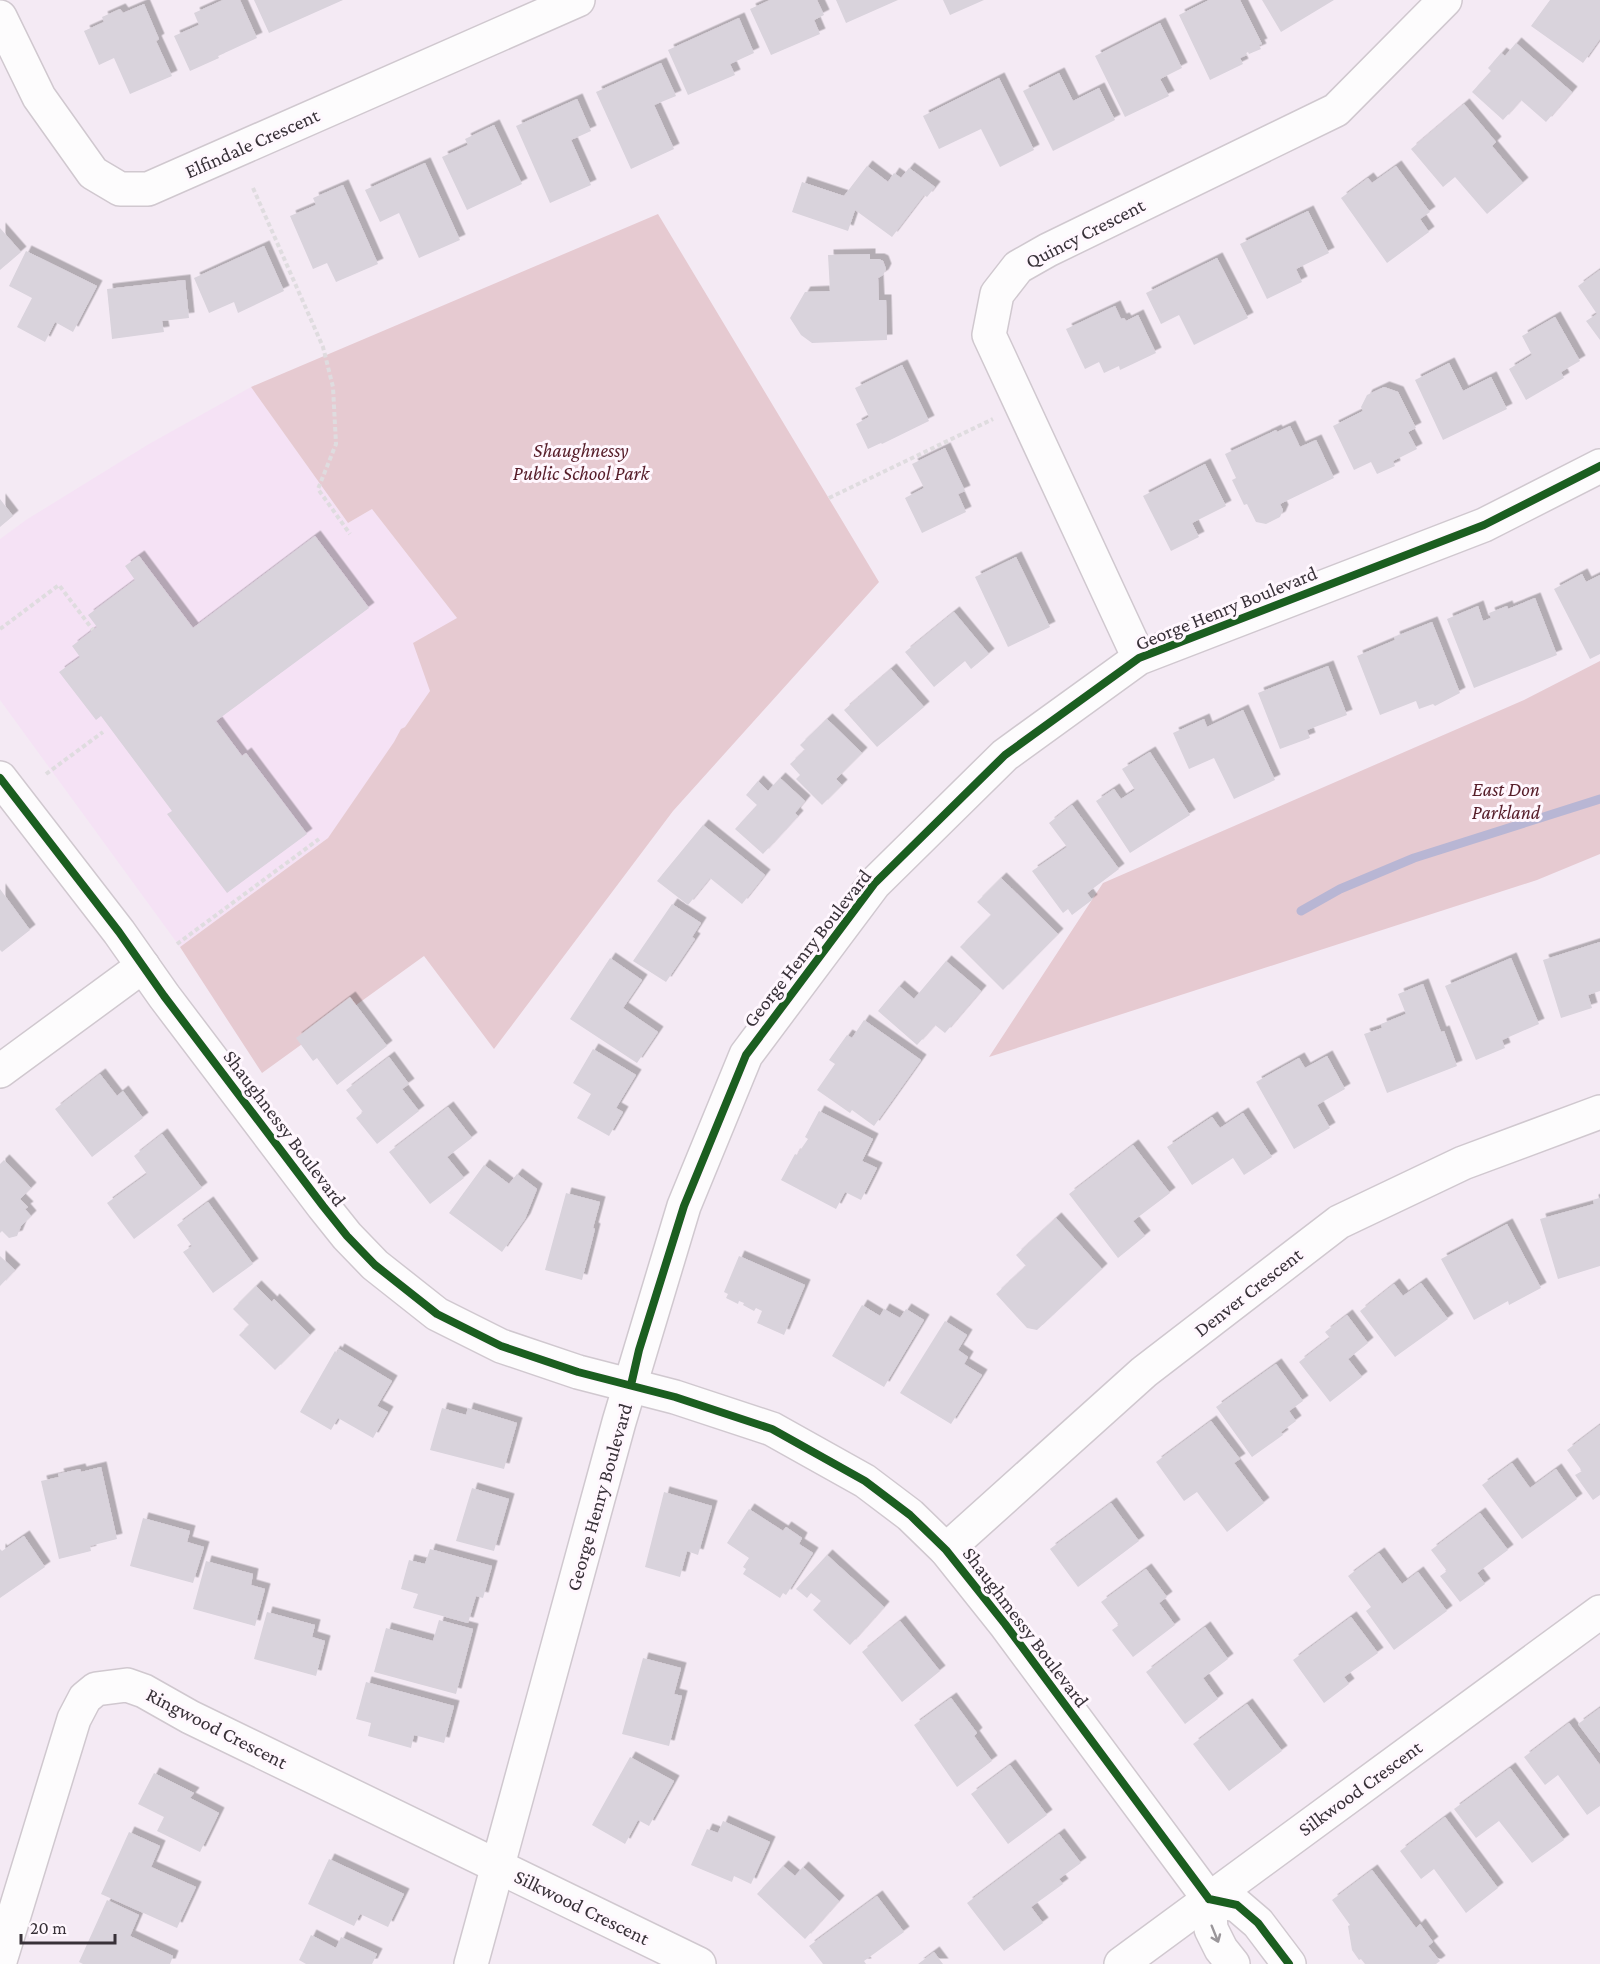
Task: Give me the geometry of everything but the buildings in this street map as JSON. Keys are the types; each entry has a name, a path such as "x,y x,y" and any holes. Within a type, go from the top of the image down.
{"street":[{"name":"Elfindale Crescent","path":"0,17 39,97 93,172 120,189 148,189 578,0"},
{"name":"Quincy Crescent","path":"1139,658 989,335 997,294 1018,267 1048,250 1336,110 1445,0"},
{"name":"George Henry Boulevard","path":"471,1964 639,1350 684,1206 746,1055 874,884 1005,755 1139,658 1484,525 1600,466"},
{"name":"Shaughnessy Boulevard","path":"0,778 119,932 346,1236 375,1265 437,1314 501,1346 578,1372 631,1385"},
{"path":"0,1071 143,966"},
{"name":"Denver Crescent","path":"946,1550 1144,1372 1339,1222 1462,1163 1600,1112"},
{"name":"Shaughmessy Boulevard","path":"631,1385 772,1429 865,1481 910,1515 946,1550 1005,1624 1209,1899"},
{"name":"Silkwood Crescent","path":"1121,1964 1600,1612"},
{"name":"Ringwood Crescent","path":"0,1961 74,1719 85,1698 96,1689 127,1685 144,1691 190,1717 498,1867"},
{"name":"Silkwood Crescent","path":"498,1867 699,1964"},
{"path":"1233,1964 1221,1949 1211,1929 1209,1899 1237,1905 1258,1923 1289,1964"}],"path":[{"path":"253,188 323,347 333,387 336,444 318,489 350,534"},
{"path":"829,498 1020,405"},
{"path":"0,629 59,585 93,630"},
{"path":"46,774 103,732"},
{"path":"177,944 319,839"}],"shaded area":[{"path":"251,387 348,523 372,509 457,618 430,691 328,838 180,947 0,700 0,539 26,520 149,444"}],"green space":[{"name":"Shaughnessy Public School Park","path":"658,214 879,582 673,811 494,1049 424,956 262,1073 180,947 328,838 401,729 405,727 430,691 413,643 457,618 372,509 348,523 251,387"},
{"name":"East Don Parkland","path":"1600,661 1600,854 1537,880 989,1057 1103,883 1524,700"}],"waterway":[{"path":"1301,911 1340,889 1414,858 1600,799"}],"cycle path":[{"path":"631,1385 639,1350 684,1206 746,1055 874,884 1005,755 1139,658 1484,525 1600,466"},
{"path":"0,778 119,932 164,996 323,1206 347,1236 375,1265 437,1314 501,1346 578,1372 675,1397 772,1429 865,1481 910,1515 946,1550 1005,1624 1209,1899"},
{"path":"1209,1899 1237,1905 1258,1923 1289,1964"}]}
